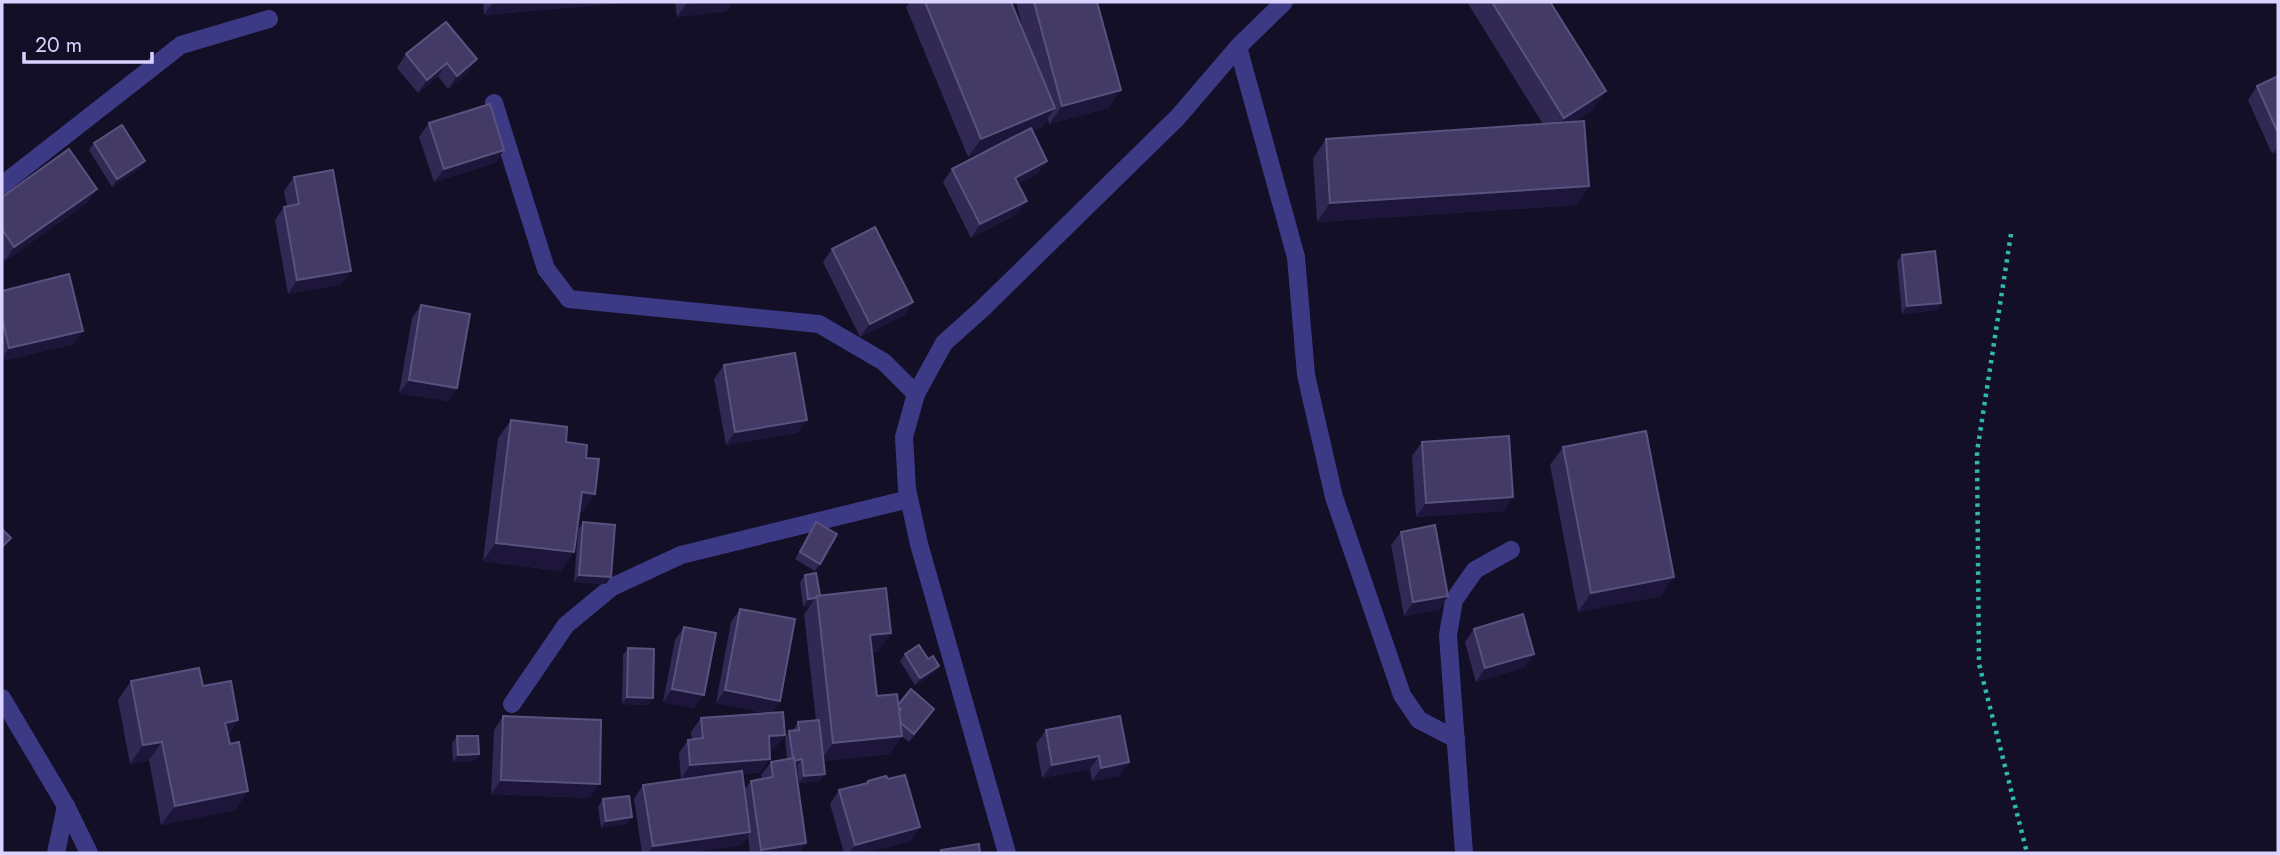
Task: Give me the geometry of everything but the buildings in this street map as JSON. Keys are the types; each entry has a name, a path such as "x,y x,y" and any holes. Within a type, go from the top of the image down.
{"street":[{"path":"1007,853 919,544 909,499 904,438 916,394 944,343 1178,117 1238,47 1284,2"},
{"path":"2,185 181,45 269,19"},
{"path":"1238,47 1296,257 1306,375 1334,497 1402,695 1419,720 1456,739"},
{"path":"494,103 546,269 569,299 819,324 884,362 916,394"},
{"path":"512,704 566,625 612,587 681,555 909,499"},
{"path":"1464,853 1448,635 1454,600 1475,570 1511,550"},
{"path":"2,698 66,806 89,853"},
{"path":"56,853 66,806"}],"path":[{"path":"2011,234 1977,452 1979,664 2026,853"}]}
